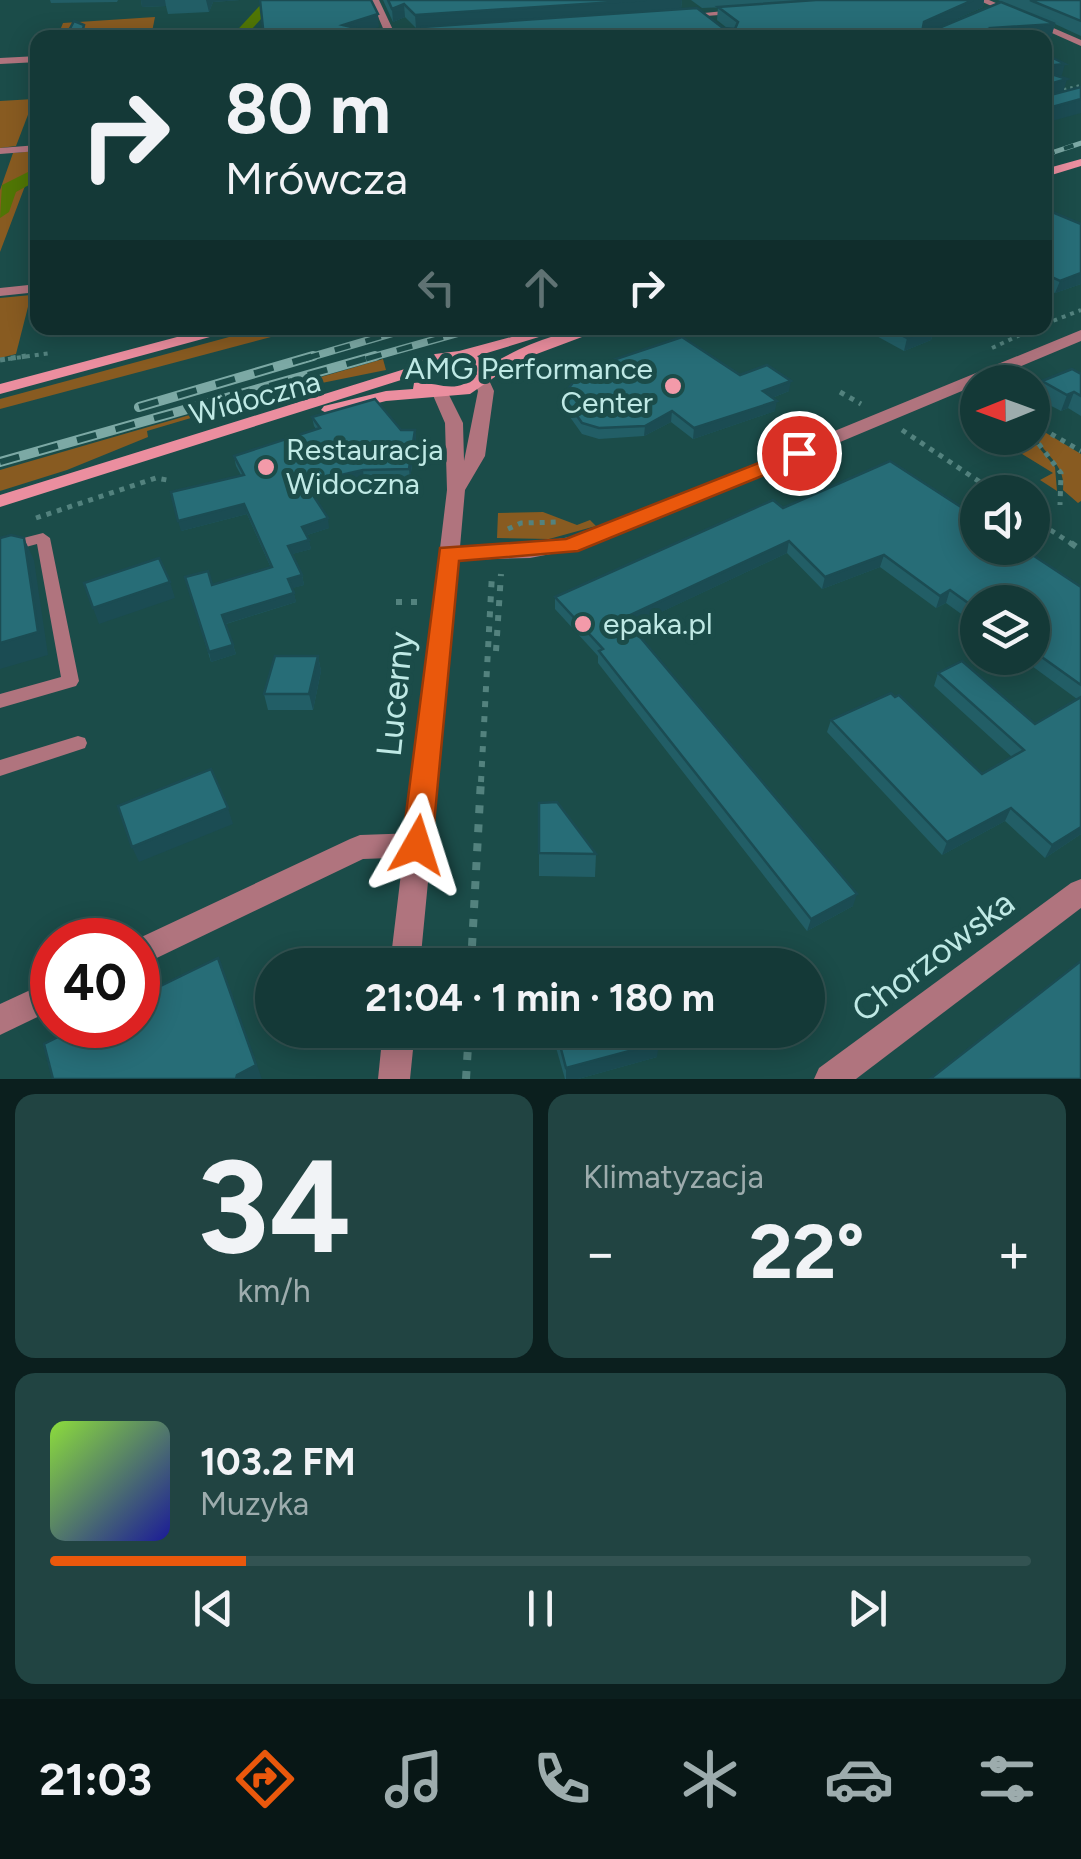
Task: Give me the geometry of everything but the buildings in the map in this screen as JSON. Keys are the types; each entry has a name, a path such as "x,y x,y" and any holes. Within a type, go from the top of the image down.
{"main road":[{"path":"1052,171 1081,162"},
{"path":"0,389 201,335"},
{"name":"Widoczna","path":"0,501 414,371 430,359 458,356 535,335"},
{"name":"Widoczna","path":"96,471 371,399 460,392 512,358 578,335"},
{"path":"458,356 472,360 483,378"},
{"path":"414,371 416,383 436,392"}],"street":[{"path":"375,0 388,30"},
{"path":"679,0 714,26"},
{"path":"982,0 1051,30"},
{"path":"982,14 998,7"},
{"path":"660,17 758,10"},
{"path":"1052,30 1081,43"},
{"path":"0,61 30,59"},
{"path":"0,151 30,149"},
{"path":"0,292 30,289"},
{"path":"448,554 541,550 585,541 1081,335"},
{"name":"Lucerny","path":"456,490 476,456 486,391 483,378"},
{"name":"Lucerny","path":"407,948 456,490 450,410 436,392"},
{"path":"454,431 481,430"},
{"path":"160,942 360,847 417,845"},
{"name":"Chorzowska","path":"830,1079 1081,892"},
{"path":"0,1020 30,1006"},
{"path":"394,1079 397,1048"}],"lane":[{"path":"0,549 42,538 70,680 0,701"},
{"path":"0,768 78,743"}],"path":[{"path":"1052,92 1081,85"},
{"path":"1052,321 1081,310"},
{"path":"0,360 57,352"},
{"path":"840,392 872,412"},
{"path":"893,425 969,475"},
{"path":"1050,433 1081,451"},
{"path":"1048,455 1062,473 1060,505"},
{"path":"19,524 156,478 166,480"},
{"path":"1050,530 1081,550"},
{"path":"473,948 492,565"},
{"path":"396,602 424,602"},
{"path":"466,1079 467,1048"}],"shaded area":[{"path":"155,17 152,30 60,30 63,23"},
{"path":"30,99 16,146 0,148 0,101"},
{"path":"30,152 30,184 25,186 0,252 0,190 13,153"},
{"path":"30,295 16,354 0,358 0,298"},
{"path":"236,335 279,335 0,409 0,399"},
{"path":"383,359 386,370 282,391 147,431 148,437 67,470 0,491 0,470"},
{"path":"1050,435 1081,454 1078,503 1063,490 1056,463 1050,455"},
{"path":"1024,455 1045,455 1055,467 1057,491 1050,486 1049,475 1053,473"},
{"path":"543,512 577,525 590,520 596,526 549,539 497,538 498,513"}],"waterway":[{"path":"244,30 272,0"},
{"path":"0,212 8,189 30,177"}],"railway":[{"path":"1052,153 1081,143"},
{"path":"304,359 386,335"},
{"path":"366,359 451,335"},
{"path":"139,407 313,356"},
{"path":"0,462 375,356"}],"place":[{"name":"AMG Performance Center","path":"673,386"},
{"name":"Restauracja Widoczna","path":"266,467"},
{"name":"epaka.pl","path":"583,624"}],"route":[{"path":"417,845 448,554 570,546 799,453"}]}
